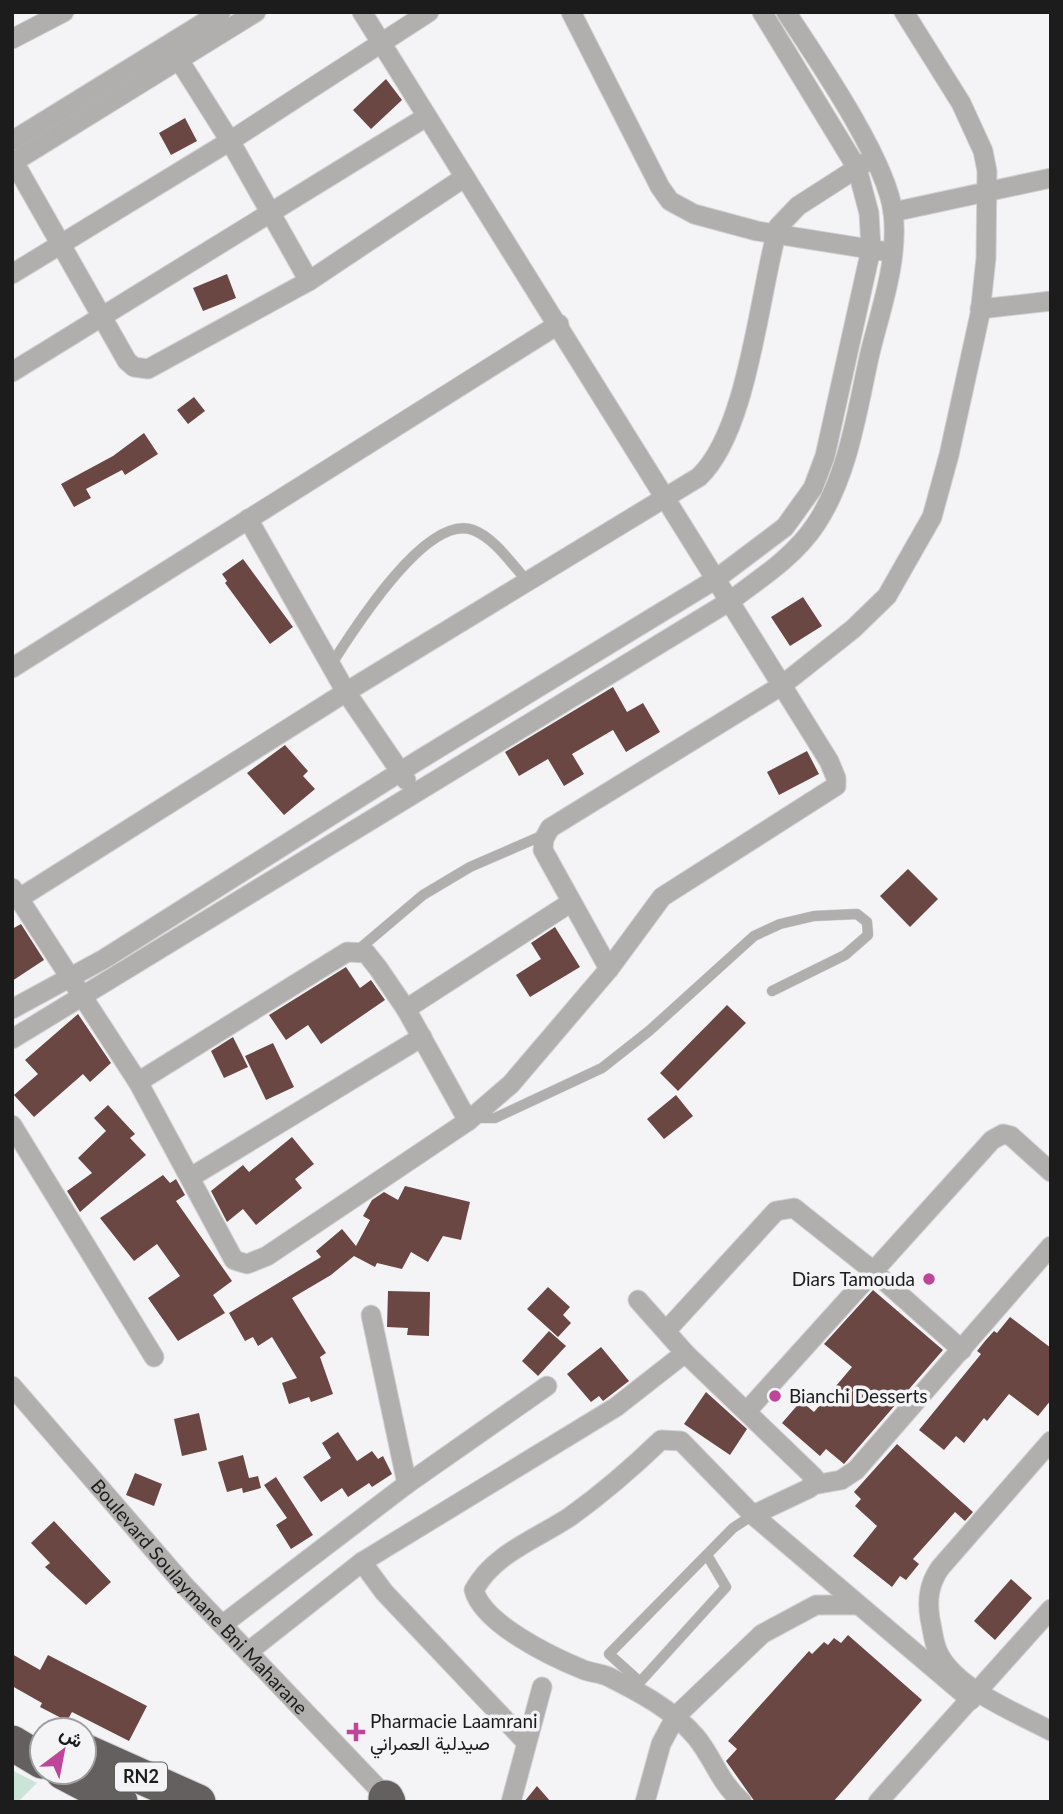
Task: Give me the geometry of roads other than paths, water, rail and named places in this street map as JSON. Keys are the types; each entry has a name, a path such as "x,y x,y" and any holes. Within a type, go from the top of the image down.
{"highway":[{"name":"RN2","path":"98,1759 198,1802"},
{"path":"98,1761 170,1802"},
{"name":"RN2","path":"81,1786 99,1802"},
{"path":"96,1786 120,1802"}],"street":[{"path":"12,40 64,12"},
{"path":"12,141 221,12"},
{"path":"256,12 13,162 104,316 129,365 148,369 309,281 465,177"},
{"path":"362,12 559,324 665,498 730,601 781,686 829,761 836,778 836,786 662,897 609,969 527,1068 473,1117 267,1256 247,1264 234,1260 138,1082 15,893 528,582 665,498 706,470 731,427 778,227 798,206 865,163"},
{"path":"12,274 230,141 381,46 429,12"},
{"path":"571,12 647,163 670,201 694,214 776,234 892,252"},
{"path":"12,1039 730,601 793,551 816,524 836,486 849,442 892,252 893,212 786,12"},
{"path":"609,969 543,850 547,833 564,817 781,686 853,629 887,596 932,517 949,455 980,309 986,258 987,194 983,151 972,125 904,12"},
{"path":"12,1009 71,978 401,771 716,579 778,534 813,488 834,422 871,250 865,163 770,15"},
{"path":"179,61 230,141 309,281"},
{"path":"12,372 426,117"},
{"path":"893,212 987,194 1051,178"},
{"path":"980,309 1051,301"},
{"path":"12,668 559,324"},
{"path":"248,519 346,692 414,793"},
{"path":"406,1009 570,903"},
{"path":"138,1082 347,952 358,951 371,958 473,1117"},
{"path":"191,1177 422,1037"},
{"path":"12,1125 154,1357"},
{"path":"747,1411 997,1135 1011,1136 1051,1172"},
{"path":"666,1331 781,1209 794,1208 872,1270 962,1350"},
{"path":"752,1515 813,1485 841,1480 856,1469 1051,1246"},
{"path":"638,1300 685,1353 811,1472 814,1477 813,1485"},
{"path":"371,1315 407,1484"},
{"path":"248,1652 362,1562 616,1407 685,1353"},
{"name":"Boulevard Soulaymane Bni Maharane","path":"12,1386 222,1625 388,1800"},
{"path":"222,1625 407,1484 547,1386"},
{"path":"742,1802 725,1787 698,1739 676,1716 606,1675 585,1671 506,1629 477,1600 474,1590 494,1562 572,1515 635,1465 661,1440 681,1441 752,1515 858,1605 975,1696 1051,1731"},
{"path":"975,1696 940,1657 929,1597 933,1578 977,1523 1051,1441"},
{"path":"362,1562 384,1592 526,1742"},
{"path":"645,1802 661,1744 676,1716 762,1634 816,1605 858,1605"},
{"path":"878,1802 1051,1609"},
{"path":"511,1802 542,1687"}],"lane":[{"path":"331,664 389,581 449,532 465,529 483,536 528,582"},
{"path":"358,951 423,895 470,867 547,833"},
{"path":"473,1117 495,1118 602,1068 649,1031 754,936 780,924 814,916 857,914 866,922 868,935 845,955 772,991"},
{"path":"707,1555 726,1587 640,1682 609,1654 733,1528 752,1515"}],"place":[{"name":"Diars Tamouda","path":"929,1279"},
{"name":"Bianchi Desserts","path":"775,1396"},
{"name":"Pharmacie Laamrani صيدلية العمراني","path":"356,1732"}]}
